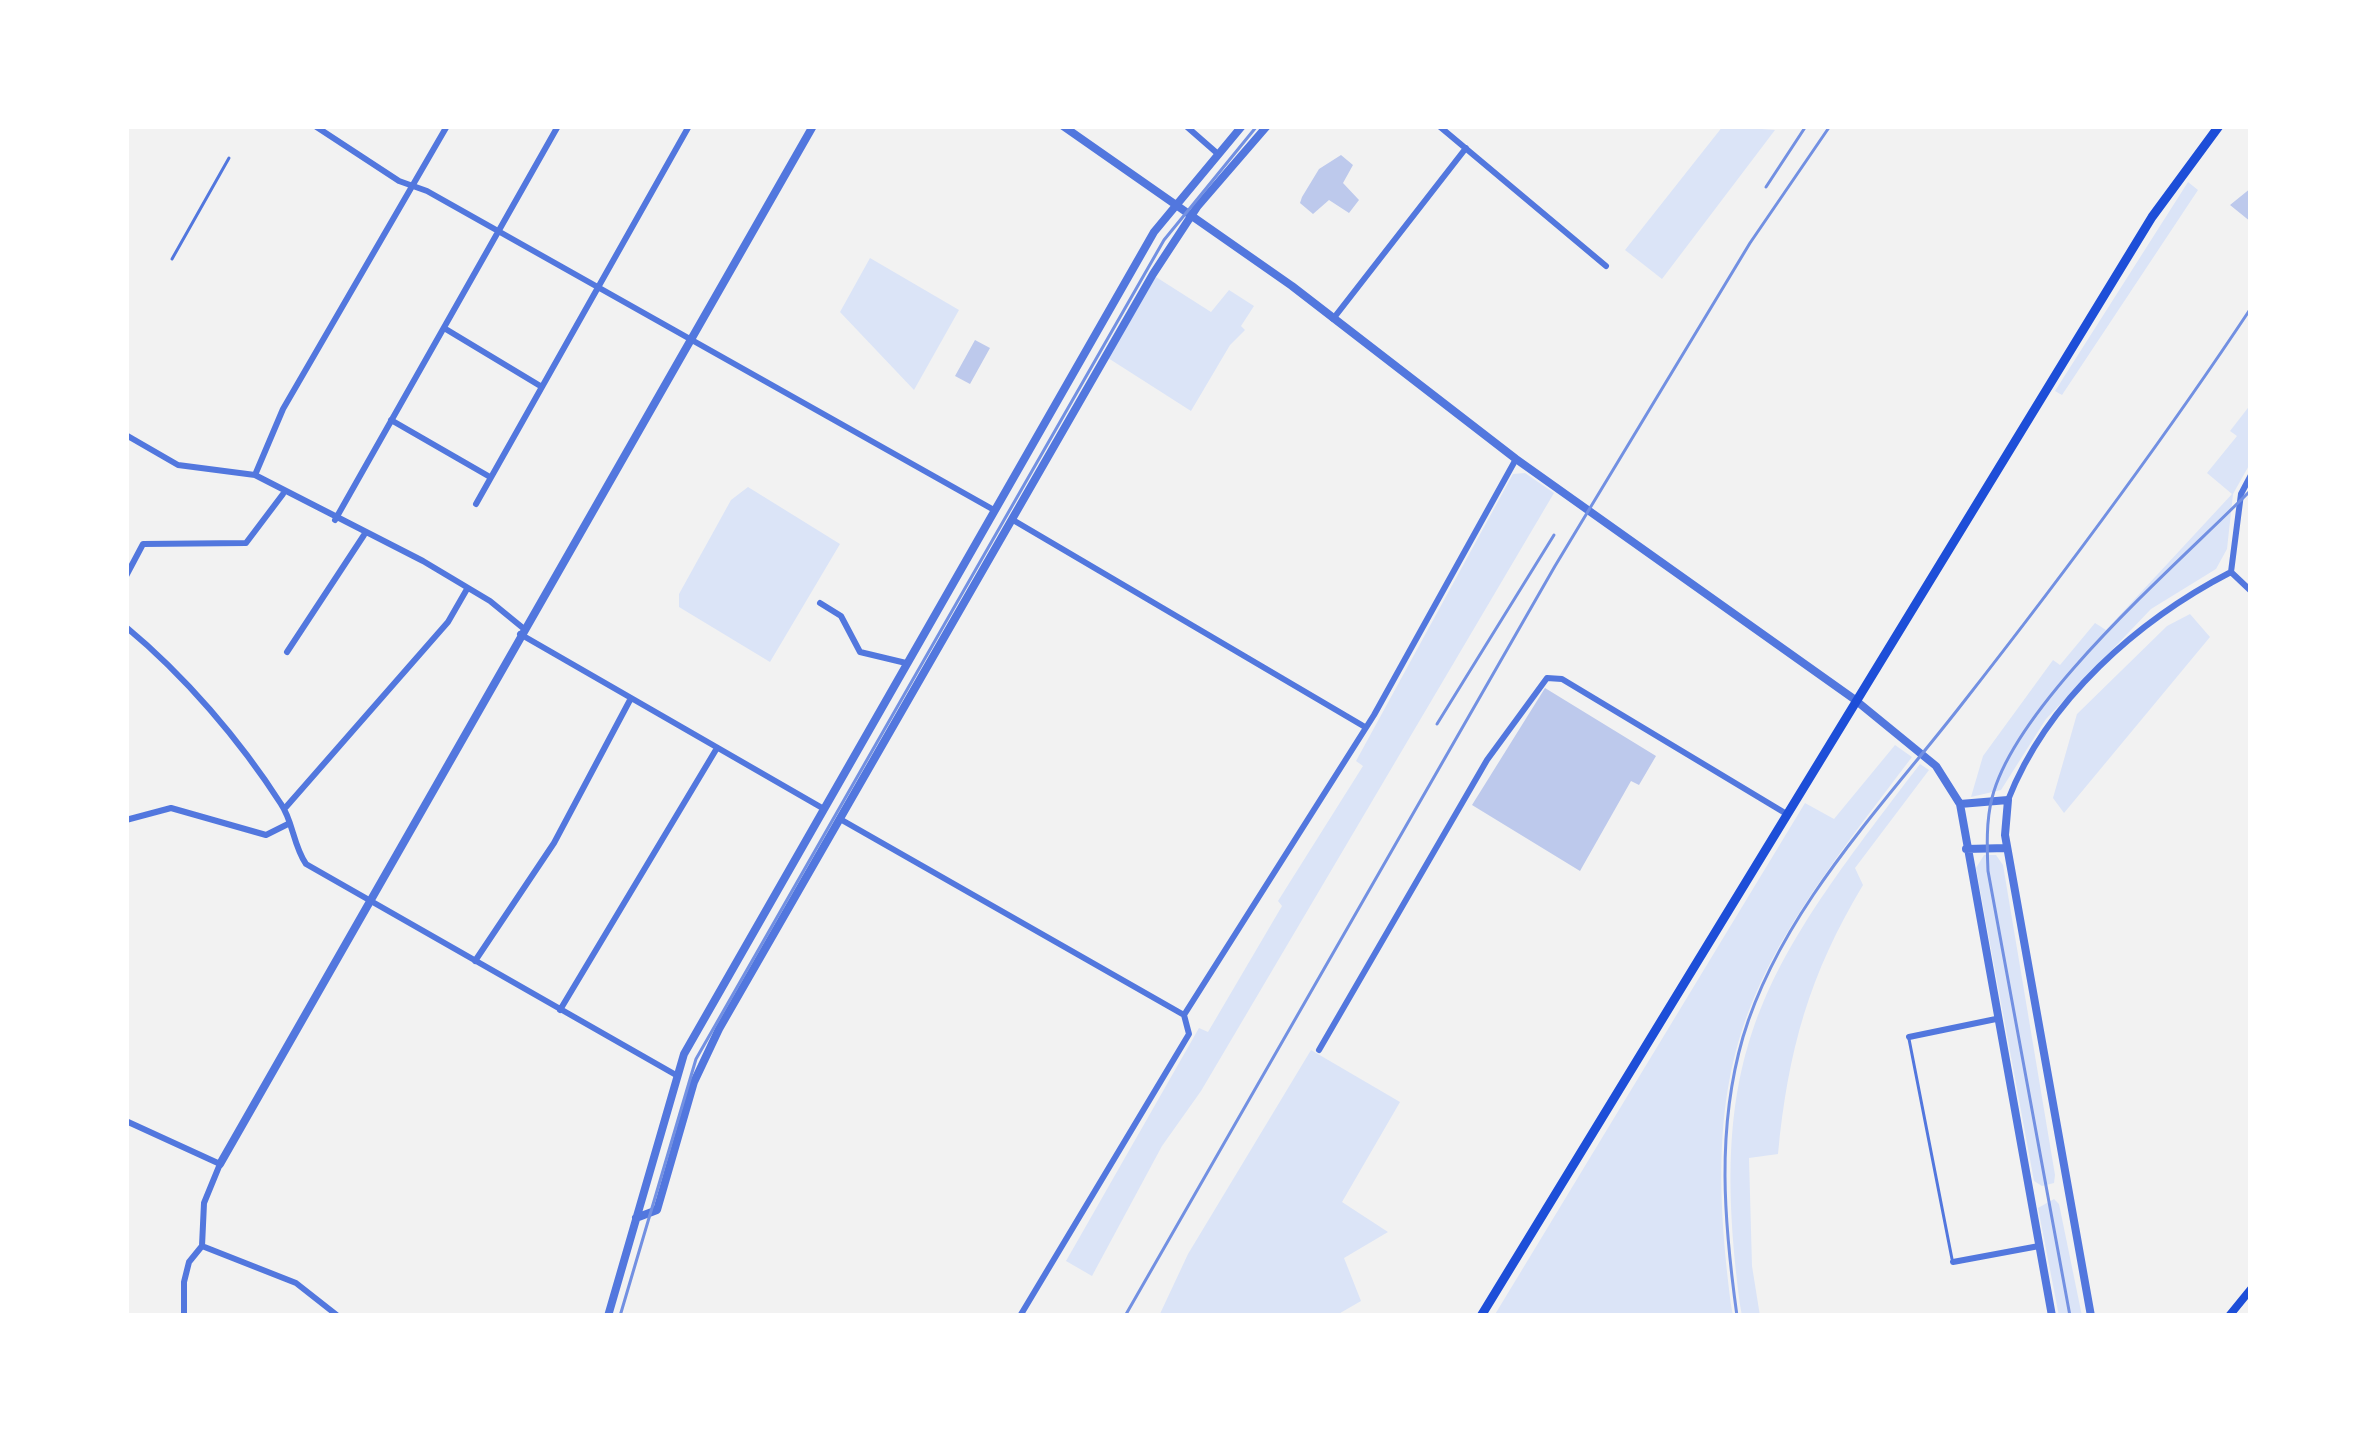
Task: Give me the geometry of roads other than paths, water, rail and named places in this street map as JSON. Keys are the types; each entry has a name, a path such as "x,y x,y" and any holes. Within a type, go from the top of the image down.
{"main road":[{"path":"1481,1316 2152,217 2219,126"},
{"path":"2229,1316 2251,1289"}],"street":[{"path":"315,126 411,186 994,510"},
{"path":"255,476 257,459 283,409 447,126"},
{"path":"334,520 558,126"},
{"path":"476,504 688,126"},
{"path":"184,1316 184,1282 189,1262 202,1246 204,1204 220,1164 813,126"},
{"path":"1063,126 1333,320 1516,459 1854,699 1936,766 1960,804 2052,1316"},
{"path":"1186,126 1218,154"},
{"path":"608,1316 676,1076 906,662 1173,205 1242,126"},
{"path":"636,1218 657,1210 702,1063 840,819 1191,216 1267,126"},
{"path":"1439,126 1606,266"},
{"path":"1333,320 1466,148"},
{"path":"444,328 542,387"},
{"path":"391,420 490,478"},
{"path":"126,435 178,465 255,476 422,561 630,700 824,809"},
{"path":"1184,1015 1365,728 1516,459"},
{"path":"2231,572 2240,494 2251,475"},
{"path":"126,576 143,544 246,543 284,494"},
{"path":"1013,520 1365,728"},
{"path":"287,652 364,535"},
{"path":"2231,572 2251,591"},
{"path":"2091,1316 2007,848 2008,800 2050,721 2156,614 2231,572"},
{"path":"285,808 448,622 467,589"},
{"path":"820,603 841,616 860,652 906,662"},
{"path":"126,627 164,657 285,808 306,864 676,1076"},
{"path":"1319,1050 1487,760 1547,678 1562,679 1785,813"},
{"path":"475,961 554,843 630,700"},
{"path":"560,1010 717,748"},
{"path":"1960,804 2008,800"},
{"path":"126,820 171,808 266,835 288,824"},
{"path":"840,819 1184,1015 1189,1034 1020,1316"},
{"path":"1966,849 2007,848"},
{"path":"1909,1037 1996,1019"},
{"path":"126,1121 220,1164"},
{"path":"202,1246 296,1282 338,1316"},
{"path":"1952,1262 2039,1246"}],"lane":[{"path":"172,259 229,158"},
{"path":"1909,1037 1952,1262"}],"tram line":[{"path":"620,1316 696,1059 1164,240 1257,126"},
{"path":"2070,1316 1988,871 1990,807 2007,760 2066,678 2251,490"}],"railway":[{"path":"1766,187 1806,126"},
{"path":"1125,1316 1555,566 1750,243 1830,126"},
{"path":"1737,1316 1726,1211 1729,1107 1743,1037 1782,946 1837,862 2074,558 2251,308"},
{"path":"1437,724 1554,535"}]}
